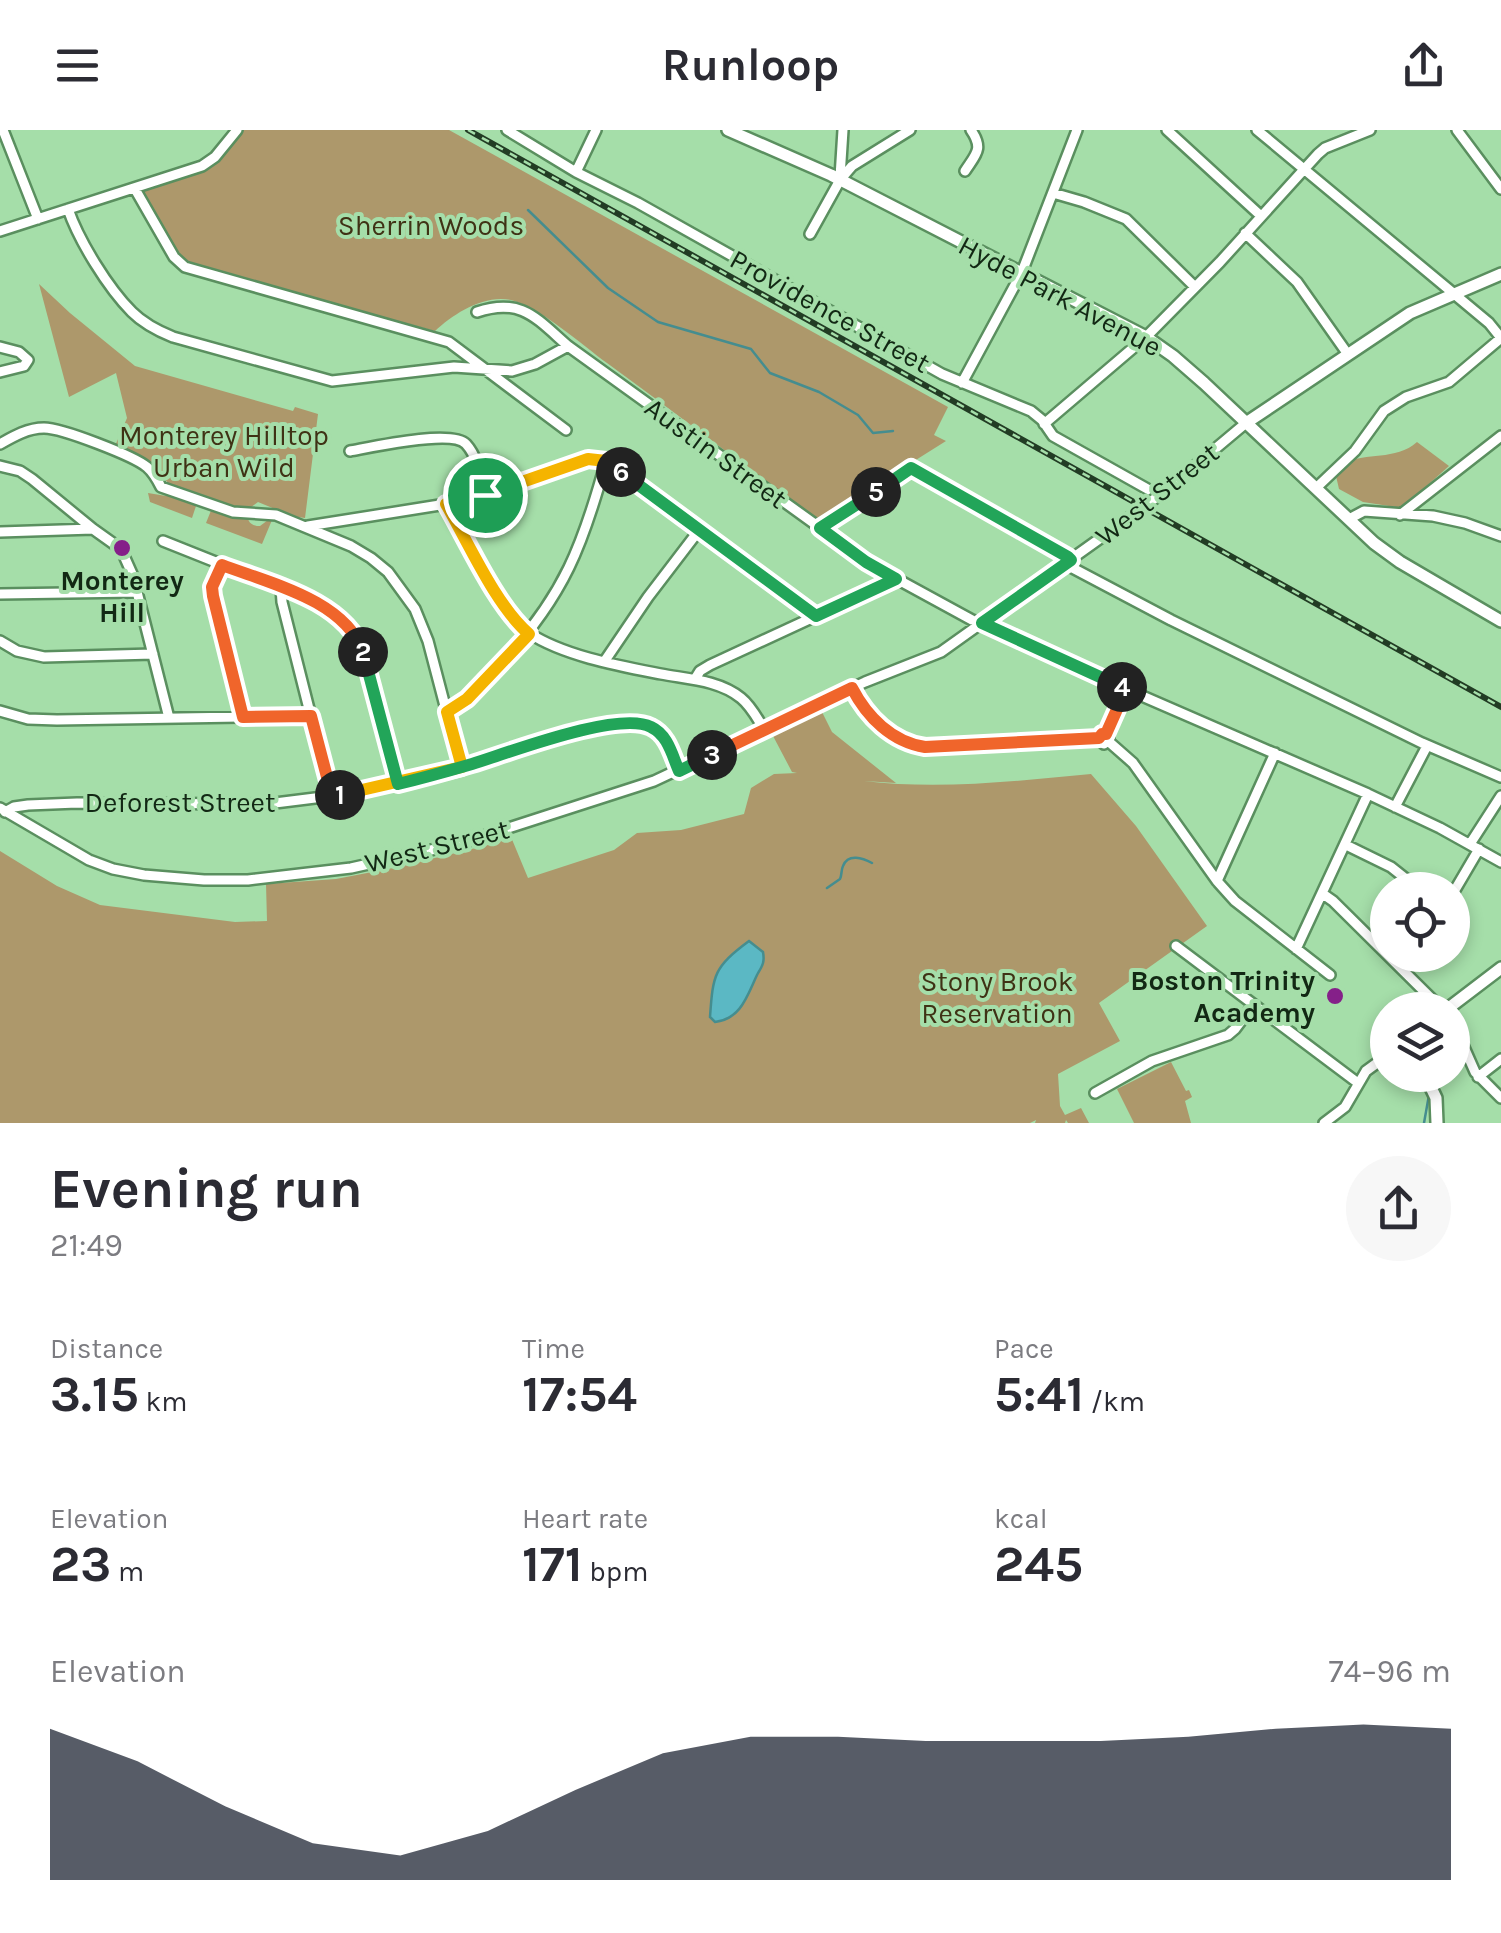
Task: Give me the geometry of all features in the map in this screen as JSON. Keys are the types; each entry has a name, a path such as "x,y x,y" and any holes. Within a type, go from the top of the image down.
{"main road":[{"name":"Hyde Park Avenue","path":"728,130 840,180 1146,337 1173,356 1374,543 1501,621"},
{"name":"West Street","path":"1246,422 1410,313 1501,274"},
{"path":"1468,992 1501,968"},
{"path":"1433,1092 1437,1123"}],"street":[{"path":"2,130 38,219"},
{"path":"0,231 202,166 216,157 238,130"},
{"name":"Providence Street","path":"507,130 576,172 962,383 1031,411 1053,436 1151,490"},
{"path":"576,172 596,130"},
{"path":"840,180 843,130"},
{"path":"810,234 840,180 856,163 910,130"},
{"path":"965,171 979,148 971,130"},
{"path":"962,383 1022,272 1077,130"},
{"path":"1167,130 1261,216"},
{"path":"1257,130 1454,293 1501,338 1449,382 1384,411 1355,451 1316,488"},
{"path":"1044,424 1146,337 1315,157 1325,148 1370,130"},
{"path":"1458,130 1501,189"},
{"path":"842,155 856,163"},
{"path":"1315,157 1315,180"},
{"path":"135,189 174,257 186,267 444,340 566,430"},
{"path":"1053,192 1126,220 1196,287"},
{"path":"68,209 120,298 140,320 173,337 332,381 446,367 512,371 568,346"},
{"path":"1245,233 1297,282 1346,353"},
{"name":"Austin Street","path":"477,312 497,305 513,306 534,317 568,346 866,562 968,618 1368,794 1501,862"},
{"path":"0,347 19,352 28,360 24,366 0,372"},
{"name":"West Street","path":"2,810 89,860 113,869 204,880 300,875 383,862 462,843 679,771 852,688 941,652 1137,512 1246,422"},
{"path":"0,444 30,430 58,430 142,463 161,486 228,510 272,514 371,558 388,572 415,609 428,641 462,767"},
{"path":"1400,515 1501,436"},
{"path":"350,451 431,438 459,438 477,463 485,495"},
{"path":"304,526 446,504 485,495 588,459 606,461 816,616"},
{"path":"447,712 467,699 529,634 569,571 606,461"},
{"path":"0,466 32,478 121,549 169,718"},
{"path":"820,528 911,468 1059,551 1077,573 1427,746 1501,777"},
{"path":"446,504 504,608 529,634 604,662 720,686 742,698 764,729"},
{"path":"1349,519 1364,511 1452,519 1501,536"},
{"path":"0,532 93,529"},
{"path":"604,662 700,529"},
{"path":"164,542 334,612 362,648 398,784"},
{"path":"222,565 212,587 213,596 243,717"},
{"path":"695,680 710,665 896,579"},
{"path":"280,588 332,796"},
{"path":"0,594 136,592"},
{"path":"0,641 18,651 44,657 153,654"},
{"path":"852,688 864,711 908,744 925,747 1104,738 1133,763 1235,902 1330,975"},
{"path":"1104,738 1126,689"},
{"path":"0,711 28,719 57,720 311,716"},
{"name":"Deforest Street","path":"2,810 77,802 268,804 332,796 462,767 570,732 633,723 663,735 679,771"},
{"path":"1396,808 1427,746"},
{"path":"1217,881 1275,753"},
{"path":"1296,949 1368,794"},
{"path":"1463,872 1501,796"},
{"path":"1346,845 1397,872"},
{"path":"1323,894 1426,992"},
{"path":"1176,946 1358,1083"},
{"path":"1094,1092 1152,1061 1228,1035 1253,1005"},
{"path":"1478,1077 1501,1059"},
{"path":"1470,1063 1478,1077 1501,1098"},
{"path":"1324,1123 1345,1107 1370,1068"}],"green space":[{"name":"Sherrin Woods","path":"243,130 449,130 948,407 934,435 946,441 818,520 560,327 522,304 501,299 480,303 435,331 185,262 143,193 215,165"},
{"name":"Monterey Hilltop Urban Wild","path":"39,284 135,366 293,411 295,407 318,414 305,518 258,502 247,510 247,517 253,525 260,526 272,520 262,544 206,523 212,508 197,503 192,518 150,502 148,493 166,496 172,487 142,456 115,446 127,418 116,373 69,397"},
{"path":"1417,442 1449,466 1402,508 1363,502 1339,489 1336,476 1347,463 1400,452"},
{"path":"821,710 832,732 896,783 864,781 892,784 949,785 1091,774 1136,826 1207,926 1099,1003 1120,1041 1058,1074 1060,1106 1065,1115 1081,1108 1089,1123 0,1123 0,851 57,886 100,905 235,922 267,921 266,884 336,879 511,837 528,878 614,850 637,833 681,830 744,814 751,788 774,774 797,773 792,772 772,734"},
{"name":"Stony Brook Reservation","path":"1171,1062 1192,1097 1185,1101 1191,1123 1134,1123 1117,1089"}],"water":[{"path":"749,941 763,952 762,967 737,1011 715,1022 710,1017 718,973"}],"waterway":[{"path":"528,210 608,288 658,322 751,349 770,373 819,392 858,415 873,433 893,431"},
{"path":"827,888 840,879 848,859 872,863"},
{"path":"1424,1123 1429,1095"}],"railway":[{"path":"468,130 1501,707"}],"place":[{"name":"Monterey Hill","path":"122,548"},
{"name":"Boston Trinity Academy","path":"1335,996"}],"route":[{"path":"485,495 446,504 504,608 529,634 467,699 447,712 462,767 398,784 332,796 311,716 243,717 213,596 212,587 222,565 334,612 355,635 362,648 398,784 443,773 478,762 522,748 570,732 633,723 663,735 679,771 852,688 864,711 908,744 925,747 1099,738 1106,734 1126,689 982,623 1071,560 911,468 820,528 896,579 816,616 606,461 588,459 485,495"}]}
